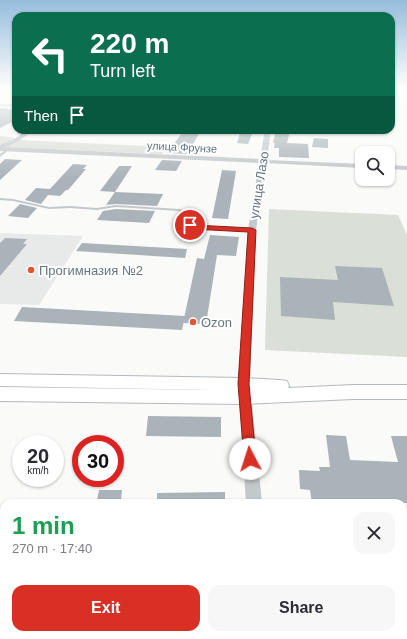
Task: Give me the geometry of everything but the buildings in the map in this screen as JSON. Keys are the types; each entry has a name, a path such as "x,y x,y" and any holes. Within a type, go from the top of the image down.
{"street":[{"path":"2,149 25,134"},
{"name":"улица Лазо","path":"254,499 244,390 252,230 267,134"},
{"name":"улица Фрунзе","path":"2,149 355,166"},
{"path":"395,168 407,168"},
{"path":"0,380 244,390 407,392"},
{"path":"0,394 244,390"}],"lane":[{"path":"0,156 2,149"},
{"path":"0,199 13,200 49,208 70,207 97,209 116,206 179,210 190,213 192,217 190,225 192,227 252,230"}],"shaded area":[{"path":"0,136 20,140 167,147 162,154 0,147"},
{"path":"269,209 398,215 407,235 407,357 265,350"},
{"name":"Прогимназия №2","path":"0,233 83,236 39,305 0,304"}],"place":[{"name":"Прогимназия №2","path":"31,270"},
{"name":"Ozon","path":"193,322"}],"route":[{"path":"190,225 192,227 252,230 244,384 250,459"}]}
